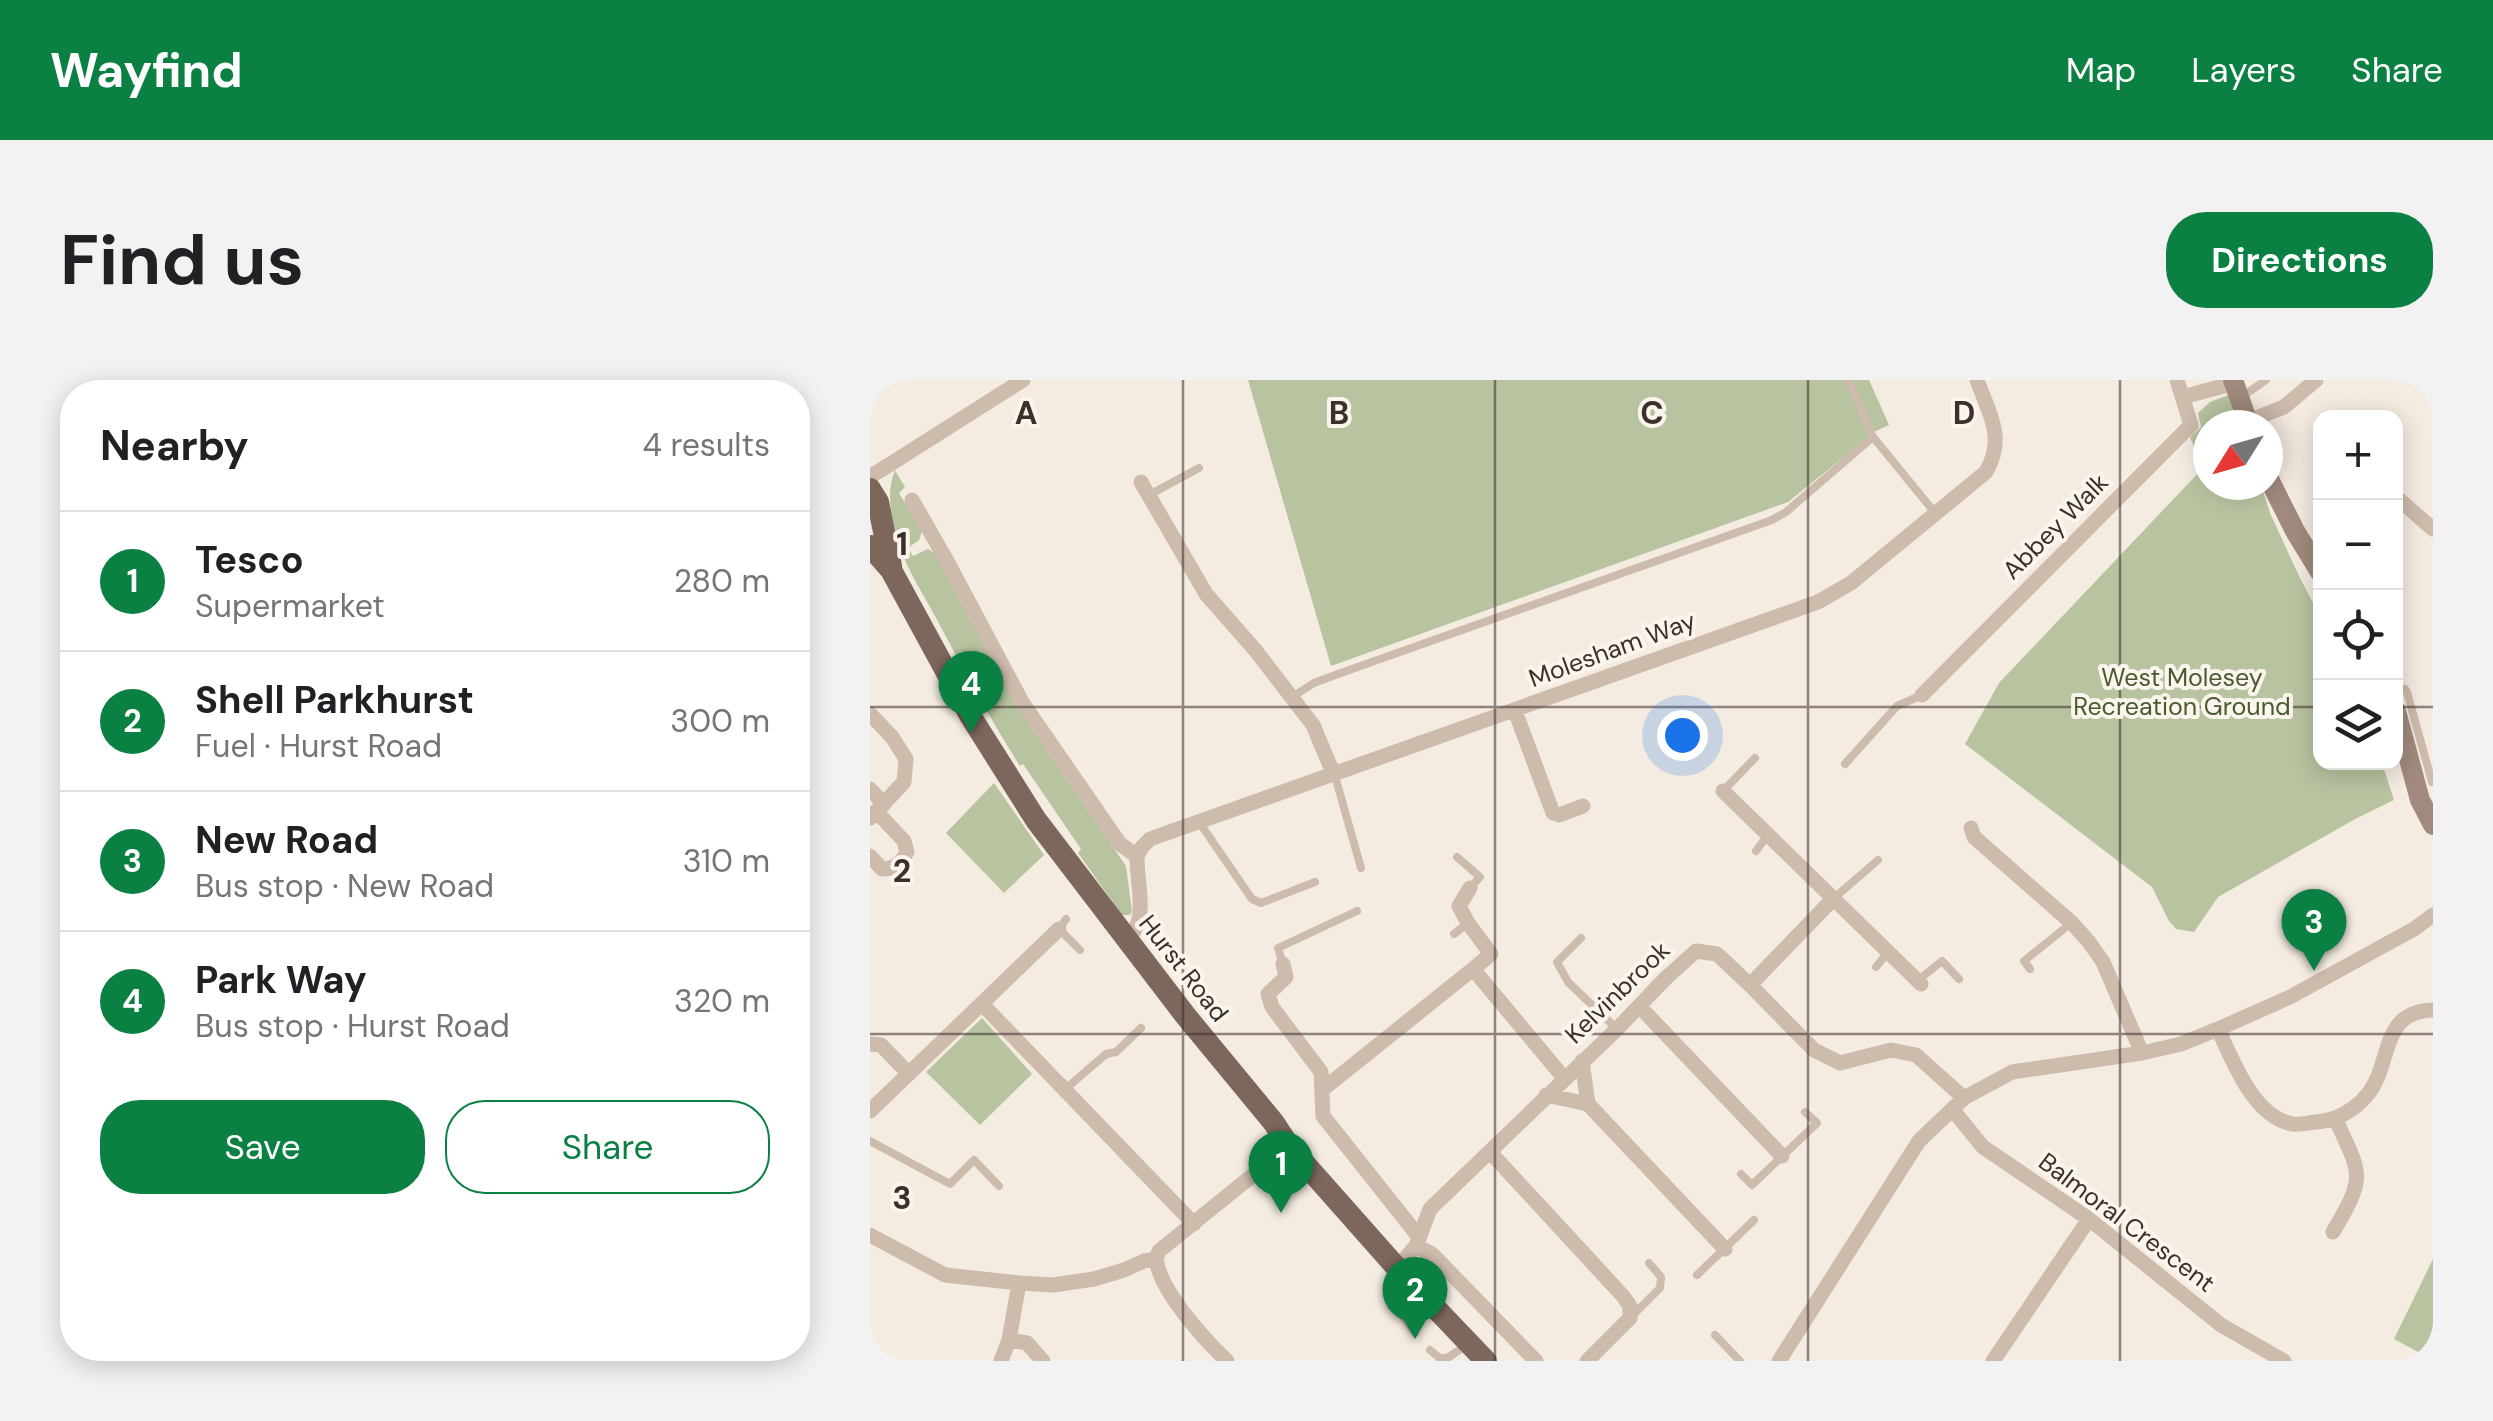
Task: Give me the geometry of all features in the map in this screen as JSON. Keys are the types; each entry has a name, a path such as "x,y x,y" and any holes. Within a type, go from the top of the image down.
{"main road":[{"name":"Hurst Road","path":"873,499 891,570"},
{"path":"2280,500 2313,561"},
{"name":"Hurst Road","path":"870,546 891,570 986,743 1036,820 1288,1146 1486,1361"},
{"path":"2403,727 2428,785 2433,825"}],"street":[{"path":"873,499 890,466 1023,380"},
{"name":"Molesham Way","path":"1137,856 1150,840 1818,602 1852,583 1986,472 1993,460 1996,433 1976,380"},
{"name":"Abbey Walk","path":"1922,695 2191,425 2177,380"},
{"path":"2277,410 2316,380"},
{"path":"2183,397 2235,387"},
{"path":"1145,489 1206,594 1314,725 1334,776"},
{"path":"912,500 1038,727 1120,844 1137,856 1140,919 1136,932 1127,939"},
{"path":"2398,500 2433,529"},
{"path":"1515,711 1553,813 1560,815 1583,806"},
{"path":"872,719 892,737 906,759 904,782 877,811"},
{"path":"870,789 877,811 904,840 907,852 891,869 882,869 870,856"},
{"path":"1723,791 1919,983"},
{"path":"1971,828 1974,837 2090,942 2142,1053"},
{"path":"1322,1090 1491,954 1460,906 1470,888"},
{"path":"1750,984 1833,898"},
{"path":"1778,1361 1919,1141 1958,1104 2012,1072 2142,1053 2218,1030 2290,997 2433,915"},
{"path":"870,1087 876,1106 1063,924"},
{"name":"Kelvinbrook","path":"1403,1275 1405,1256 1417,1241 1430,1209 1696,951 1717,954 1814,1050 1840,1063 1891,1050 1916,1054 1958,1104"},
{"path":"1283,964 1286,977 1268,994 1272,1007 1320,1072 1322,1116 1417,1241 1536,1361"},
{"path":"1474,969 1564,1078"},
{"path":"982,1004 1194,1224"},
{"path":"2218,1030 2244,1083 2266,1111 2292,1124 2326,1122 2350,1111 2368,1093 2384,1063 2389,1037 2398,1024 2425,1005"},
{"path":"1639,1006 1782,1156"},
{"path":"870,1044 881,1045 909,1074"},
{"path":"1582,1061 1588,1104"},
{"path":"1546,1095 1588,1104 1725,1249"},
{"name":"Balmoral Crescent","path":"1958,1104 1982,1148 2089,1219 2222,1324 2284,1361"},
{"path":"2331,1225 2350,1202 2358,1167 2335,1118"},
{"path":"1218,1358 1161,1278 1156,1259 1160,1251 1288,1146"},
{"path":"1490,1152 1630,1306 1630,1318 1588,1361"},
{"path":"1992,1361 2089,1219"},
{"path":"871,1241 945,1275 1019,1283 1053,1285 1094,1278 1156,1259"},
{"path":"1001,1361 1009,1340 1019,1283"},
{"path":"1009,1340 1027,1343 1044,1361"}],"lane":[{"path":"1848,380 1873,436 1936,514"},
{"path":"2235,387 2266,380"},
{"path":"1292,696 1338,674 1772,520 1873,436"},
{"path":"1145,489 1199,468"},
{"path":"2403,689 2407,692 2428,785"},
{"path":"1845,764 1897,706 1922,695"},
{"path":"1723,791 1755,758"},
{"path":"1334,776 1361,868"},
{"path":"1199,822 1252,899 1261,903 1315,882"},
{"path":"1756,852 1767,836"},
{"path":"1457,857 1480,878 1470,888"},
{"path":"1833,898 1878,860"},
{"path":"1283,964 1278,948 1358,911"},
{"path":"1454,934 1468,923"},
{"path":"2030,969 2024,961 2072,923"},
{"path":"1063,924 1080,950"},
{"path":"1581,938 1557,962 1568,982 1617,1028"},
{"path":"1876,967 1889,950"},
{"path":"1919,983 1942,961 1959,979"},
{"path":"1064,1091 1141,1028"},
{"path":"1741,1174 1752,1186 1816,1123 1805,1112"},
{"path":"870,1142 950,1184 974,1160 999,1186"},
{"path":"1698,1275 1754,1220"},
{"path":"1630,1318 1660,1288 1661,1277 1648,1263"},
{"path":"1403,1275 1401,1313 1416,1334"},
{"path":"1716,1335 1740,1361"},
{"path":"1430,1350 1442,1359 1468,1343"}],"green space":[{"path":"1248,380 1869,380 1889,425 1876,431 1788,502 1331,666"},
{"name":"West Molesey Recreation Ground","path":"2229,395 2234,410 2201,410"},
{"path":"895,470 905,487 899,493 922,531 919,540 908,548 913,556 928,549 936,554 1024,717 1126,866 1130,915 1122,915 1023,764 1020,766 912,575 892,516 890,493"},
{"name":"West Molesey Recreation Ground","path":"2193,479 2193,500 2266,500 2313,603 2313,770 2384,770 2394,800 2218,897 2194,932 2176,929 2152,887 1965,744 1999,683"},
{"path":"994,783 1044,855 1004,893 946,833"},
{"path":"982,1018 1032,1074 980,1125 926,1072"},
{"path":"2433,1259 2433,1360 2394,1339"}],"place":[{"name":"Park Way","path":"971,733"},
{"name":"New Road","path":"2314,971"},
{"name":"Tesco","path":"1281,1213"},
{"name":"Shell Parkhurst","path":"1415,1339"}]}
